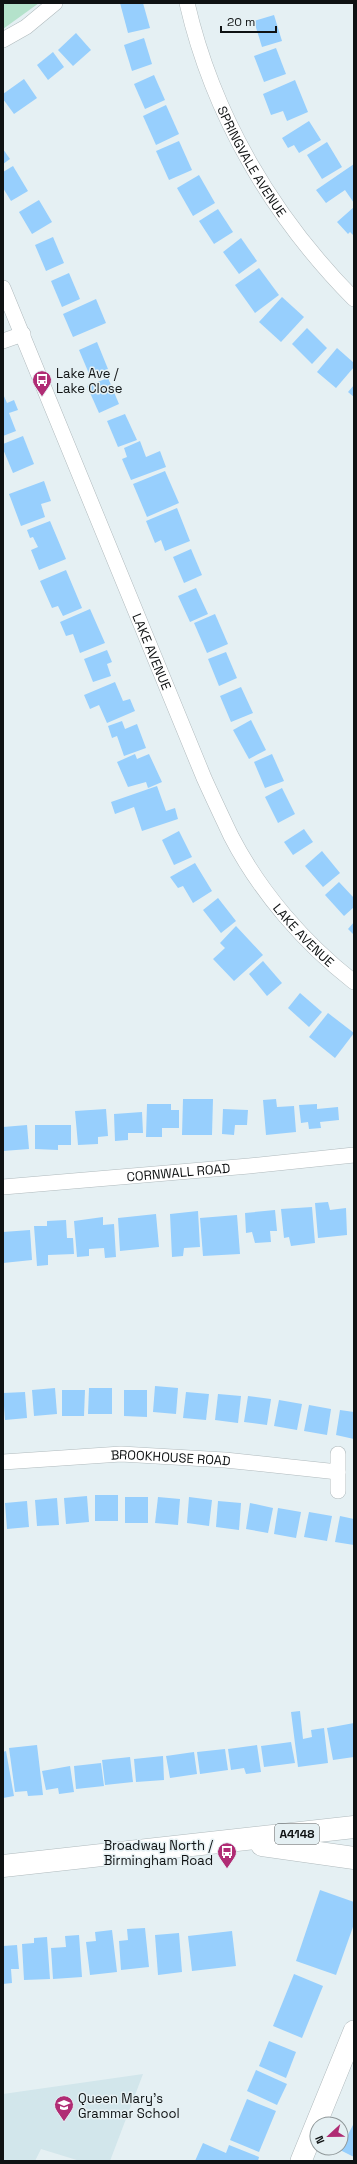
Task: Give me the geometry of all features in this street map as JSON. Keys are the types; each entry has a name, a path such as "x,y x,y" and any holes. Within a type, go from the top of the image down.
{"highway":[{"name":"A4148","path":"3,1866 239,1841 354,1827"},
{"name":"A4148","path":"239,1841 304,1853 354,1858"}],"street":[{"path":"3,40 26,27 55,3"},
{"name":"SPRINGVALE AVENUE","path":"187,3 200,50 213,85 243,152 284,217 307,248 354,300"},
{"name":"LAKE AVENUE","path":"3,288 204,778 232,837 263,887 281,910 322,955 354,982"},
{"path":"3,341 23,334"},
{"name":"CORNWALL ROAD","path":"3,1187 354,1155"},
{"name":"BROOKHOUSE ROAD","path":"3,1462 121,1454 225,1460 338,1472"},
{"path":"338,1454 338,1491"},
{"path":"301,2161 354,2031"}],"shaded area":[{"name":"Queen Mary's Grammar School","path":"143,2074 110,2161 80,2161 41,2149 35,2161 3,2161 3,2094"}],"green space":[{"path":"3,3 39,3 3,29"}],"building":[{"path":"120,3 143,3 150,28 128,33"},
{"path":"274,15 282,41 262,47 254,21"},
{"path":"76,33 91,50 73,66 58,50"},
{"path":"144,38 152,64 132,71 124,45"},
{"path":"276,48 286,74 264,82 254,56"},
{"path":"53,52 64,67 48,80 37,65"},
{"path":"154,75 165,100 145,109 134,84"},
{"path":"24,79 37,98 14,114 3,99 3,94"},
{"path":"295,80 308,112 287,121 283,111 271,115 263,94"},
{"path":"166,105 179,134 156,145 143,116"},
{"path":"309,121 321,140 299,153 294,145 288,148 282,138"},
{"path":"179,141 192,170 169,180 156,151"},
{"path":"327,142 342,167 322,179 307,155"},
{"path":"3,149 10,159 3,164"},
{"path":"354,164 354,203 345,190 326,203 316,190"},
{"path":"13,166 28,191 11,201 3,188 3,172"},
{"path":"199,175 215,203 193,216 177,188"},
{"path":"39,200 52,222 32,234 19,212"},
{"path":"354,207 354,236 350,232 348,234 337,222"},
{"path":"218,209 233,232 214,244 199,221"},
{"path":"53,237 64,263 46,271 35,245"},
{"path":"241,238 257,261 239,274 223,252"},
{"path":"259,268 279,295 255,313 235,285"},
{"path":"69,273 80,299 62,307 51,281"},
{"path":"282,297 304,317 281,342 259,322"},
{"path":"96,299 106,323 73,337 63,314"},
{"path":"307,328 327,348 312,364 292,344"},
{"path":"97,342 108,369 90,376 79,350"},
{"path":"337,348 354,363 354,367 336,388 317,372"},
{"path":"108,378 119,404 99,413 87,386"},
{"path":"354,385 354,397 348,392"},
{"path":"3,394 7,403 14,400 18,410 9,413 16,431 3,436"},
{"path":"125,414 137,440 118,447 107,421"},
{"path":"23,436 34,464 13,473 3,449 3,444"},
{"path":"140,441 146,457 160,451 166,467 131,480 122,459 127,457 124,448"},
{"path":"165,471 179,503 147,517 133,484"},
{"path":"44,481 51,501 41,504 45,517 21,526 9,494"},
{"path":"177,508 190,541 165,551 161,540 155,543 146,521"},
{"path":"50,521 66,559 39,570 31,550 38,547 33,537 30,538 27,530"},
{"path":"191,549 202,575 184,583 173,557"},
{"path":"66,570 82,608 63,616 58,606 52,608 40,581"},
{"path":"196,588 208,614 190,622 178,596"},
{"path":"90,609 105,643 80,653 73,634 66,636 60,622"},
{"path":"215,614 228,644 207,653 194,623"},
{"path":"107,650 112,662 107,664 111,676 93,682 84,659"},
{"path":"226,652 237,678 219,686 208,659"},
{"path":"115,682 123,701 130,699 135,711 107,723 99,705 90,709 84,695"},
{"path":"241,687 253,713 231,722 220,696"},
{"path":"251,720 266,750 249,759 233,730"},
{"path":"122,721 125,729 137,724 146,748 124,756 117,736 112,738 108,726"},
{"path":"135,754 137,759 149,754 162,782 148,788 146,782 128,787 117,762"},
{"path":"272,754 284,781 265,788 254,762"},
{"path":"157,786 166,811 175,808 178,819 142,831 134,807 115,814 111,802"},
{"path":"282,788 295,814 278,823 265,797"},
{"path":"304,829 313,842 293,855 284,842"},
{"path":"179,831 192,857 174,865 162,840"},
{"path":"322,851 340,873 323,887 305,866"},
{"path":"195,863 212,891 193,903 183,886 178,888 170,877"},
{"path":"339,882 354,898 354,907 344,916 325,895"},
{"path":"218,898 236,921 221,933 203,910"},
{"path":"354,922 354,935 348,929"},
{"path":"236,926 263,955 234,981 213,959 225,948 220,943"},
{"path":"263,961 282,983 267,996 249,974"},
{"path":"300,993 322,1012 309,1027 288,1008"},
{"path":"328,1013 354,1033 335,1058 309,1037"},
{"path":"183,1099 213,1099 212,1135 182,1135"},
{"path":"276,1099 277,1107 294,1106 296,1132 266,1135 263,1100"},
{"path":"147,1104 171,1104 171,1110 179,1110 179,1128 162,1128 162,1137 146,1137"},
{"path":"317,1104 317,1109 338,1107 339,1120 320,1122 321,1128 309,1129 308,1122 301,1123 299,1105"},
{"path":"106,1109 108,1136 98,1137 98,1144 78,1145 75,1111"},
{"path":"223,1109 248,1110 247,1125 235,1125 234,1135 222,1134"},
{"path":"142,1112 143,1133 128,1133 128,1140 115,1141 114,1114"},
{"path":"27,1125 29,1149 3,1151 3,1127"},
{"path":"35,1125 71,1125 71,1145 58,1145 58,1150 35,1149"},
{"path":"328,1202 330,1210 346,1208 347,1235 318,1238 315,1203"},
{"path":"312,1207 315,1243 291,1246 289,1237 284,1238 281,1209"},
{"path":"275,1210 277,1231 270,1231 271,1242 255,1243 252,1232 246,1233 245,1213"},
{"path":"198,1211 200,1247 184,1248 183,1256 172,1257 170,1214"},
{"path":"156,1214 159,1247 120,1251 118,1218"},
{"path":"237,1215 240,1254 203,1256 200,1218"},
{"path":"103,1217 103,1225 114,1224 116,1257 105,1258 104,1248 89,1249 89,1256 77,1257 74,1221"},
{"path":"66,1220 67,1238 73,1238 74,1254 48,1255 48,1265 37,1266 34,1226 47,1226 47,1221"},
{"path":"30,1230 32,1260 3,1263 3,1232"},
{"path":"155,1386 178,1388 176,1414 153,1412"},
{"path":"55,1388 57,1414 34,1416 32,1390"},
{"path":"89,1388 112,1388 112,1414 88,1414"},
{"path":"62,1390 85,1390 84,1416 62,1416"},
{"path":"124,1390 147,1390 147,1417 124,1416"},
{"path":"25,1392 27,1418 5,1420 3,1393"},
{"path":"186,1392 209,1394 206,1420 183,1418"},
{"path":"218,1394 241,1396 238,1423 215,1420"},
{"path":"248,1396 271,1399 267,1425 244,1422"},
{"path":"279,1400 302,1404 297,1430 274,1426"},
{"path":"309,1405 331,1409 327,1435 304,1431"},
{"path":"340,1410 354,1412 354,1439 336,1435"},
{"path":"95,1495 118,1495 118,1521 95,1521"},
{"path":"87,1496 89,1522 66,1524 64,1498"},
{"path":"125,1497 148,1497 148,1523 125,1523"},
{"path":"158,1497 180,1499 178,1525 155,1523"},
{"path":"189,1497 212,1500 209,1526 187,1523"},
{"path":"57,1498 59,1525 37,1526 35,1500"},
{"path":"27,1501 29,1527 7,1529 5,1503"},
{"path":"218,1501 241,1503 239,1530 216,1527"},
{"path":"250,1503 273,1508 268,1533 246,1529"},
{"path":"278,1508 301,1512 296,1538 274,1534"},
{"path":"309,1512 332,1516 327,1541 304,1537"},
{"path":"340,1516 354,1519 354,1545 335,1542"},
{"path":"300,1711 303,1739 312,1737 311,1730 324,1728 328,1763 298,1767 291,1712"},
{"path":"354,1723 354,1757 333,1760 327,1728"},
{"path":"291,1742 295,1763 264,1767 261,1746"},
{"path":"37,1745 43,1795 28,1796 27,1791 15,1792 9,1748"},
{"path":"257,1745 261,1772 246,1774 244,1768 231,1770 228,1749"},
{"path":"225,1749 228,1770 200,1774 197,1752"},
{"path":"6,1751 14,1796 3,1798 3,1752"},
{"path":"194,1752 197,1774 170,1778 166,1756"},
{"path":"163,1756 164,1780 136,1782 134,1759"},
{"path":"130,1757 133,1782 105,1785 102,1760"},
{"path":"101,1763 104,1786 76,1789 74,1766"},
{"path":"70,1766 74,1792 59,1794 58,1788 46,1790 42,1771"},
{"path":"320,1890 354,1902 354,1924 336,1975 296,1961"},
{"path":"145,1928 149,1967 121,1970 119,1941 128,1940 127,1929"},
{"path":"112,1930 117,1972 90,1975 86,1942 96,1941 95,1932"},
{"path":"232,1931 236,1966 192,1971 188,1936"},
{"path":"179,1933 182,1972 158,1975 155,1935"},
{"path":"79,1935 82,1977 53,1979 51,1948 66,1947 65,1936"},
{"path":"47,1937 50,1979 24,1980 22,1944 34,1943 34,1938"},
{"path":"17,1945 19,1969 11,1969 12,1983 3,1984 3,1946"},
{"path":"294,1974 323,1986 302,2038 273,2026"},
{"path":"269,2041 296,2052 286,2078 259,2066"},
{"path":"256,2070 287,2084 277,2105 247,2091"},
{"path":"247,2099 276,2111 259,2152 230,2140"},
{"path":"354,2123 354,2157 349,2154 349,2133"},
{"path":"203,2143 226,2153 229,2145 259,2157 258,2161 195,2161"}],"place":[{"name":"Lake Ave / Lake Close","path":"42,397"},
{"name":"Broadway North / Birmingham Road","path":"227,1869"},
{"name":"Queen Mary's Grammar School","path":"64,2122"}]}
